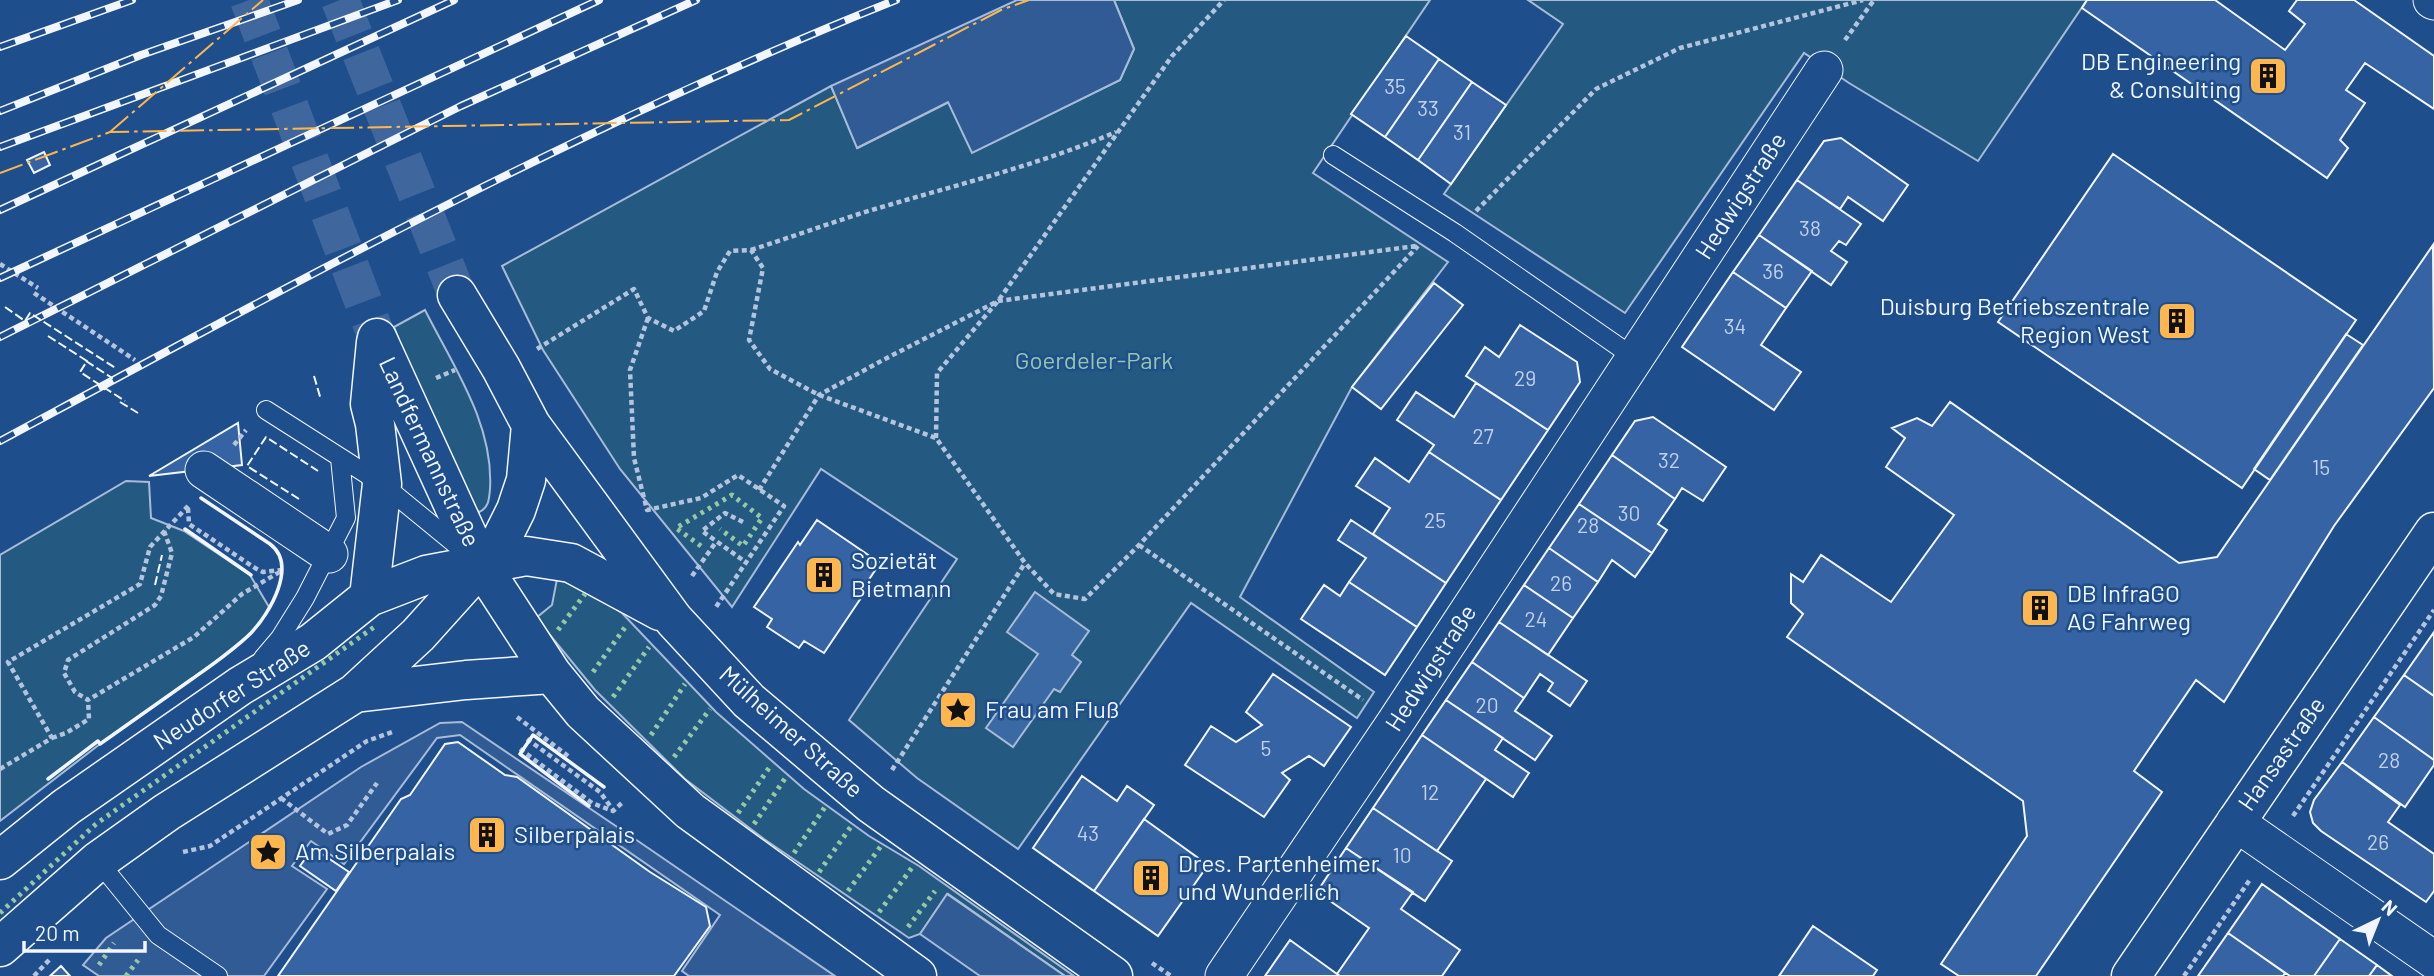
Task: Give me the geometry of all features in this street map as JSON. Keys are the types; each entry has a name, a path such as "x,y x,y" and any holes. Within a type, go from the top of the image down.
{"street":[{"name":"Hedwigstraße","path":"1224,976 1395,723 1824,70"},
{"path":"457,295 501,368 531,425"},
{"name":"Landfermannstraße","path":"382,484 370,404 377,338 481,565"},
{"name":"Landfermannstraße","path":"355,693 418,635 502,538 527,480 531,425"},
{"name":"Mülheimer Straße","path":"531,425 674,620 749,701 871,804 1113,976"},
{"path":"204,470 329,554"},
{"path":"369,597 382,484"},
{"name":"Hansastraße","path":"2130,976 2434,533"},
{"name":"Neudorfer Straße","path":"0,860 66,807 240,686 313,642 369,597 426,575 526,556 571,563 674,620"},
{"path":"481,565 552,674 583,712 690,811 917,976"},
{"path":"0,947 98,861 167,812 355,693 466,680 552,674"},
{"path":"2235,822 2434,960"}],"lane":[{"path":"1332,155 1455,233 1635,358"},
{"path":"266,410 382,484 481,565"},
{"path":"240,686 280,638 329,554 346,518 340,458"},
{"path":"98,861 158,935 218,976"}],"path":[{"path":"936,438 937,373 998,301 1172,56 1224,0"},
{"path":"759,490 819,396 998,301 1418,246 1455,233 1597,89 1680,48 1863,0"},
{"path":"1824,70 1874,0"},
{"path":"530,353 634,289 648,318 674,331 704,311 717,272 730,251 751,250 991,176 1119,131"},
{"path":"751,250 763,268 749,340 770,369 819,396 936,438 1025,563 1054,594 1085,599 1139,545 1418,246"},
{"path":"0,264 135,360"},
{"path":"648,318 630,370 634,457 647,510 701,498 738,475 784,506 713,612"},
{"path":"88,700 194,636 242,594 282,570 263,572 255,568 189,524 188,508"},
{"path":"743,522 725,513 702,531 747,563"},
{"path":"52,738 8,662 140,584 150,547 164,531 172,553 161,596 155,604 68,660 64,673 75,692 88,700"},
{"path":"688,583 716,542"},
{"path":"1139,545 1339,683"},
{"path":"871,804 1025,563"},
{"path":"2184,976 2434,610"},
{"path":"0,769 89,719 88,700"},
{"path":"177,854 210,846 366,741 401,729"},
{"path":"527,739 600,792 613,811"},
{"path":"520,749 592,803 613,811"},
{"path":"281,799 328,834 346,825 377,783"},
{"path":"613,811 625,801"}],"green space":[{"name":"Goerdeler-Park","path":"1114,0 1430,0 1313,173 1448,262 1352,387 1240,597 1374,692 1357,718 1191,603 1018,849 917,778 849,720 957,559 821,469 732,607 620,469 543,350 502,266 831,86 858,148 949,102 973,152 1120,80 1134,49"},
{"path":"1528,0 2087,0 1978,161 1804,53 1625,313 1444,194 1563,24"},
{"path":"425,310 470,396 485,441 490,465 490,489 487,506 479,512 474,508 417,385 394,327"},
{"path":"126,481 149,482 151,518 184,531 250,575 269,607 250,634 215,662 100,744 0,821 0,555"},
{"path":"557,579 585,589 622,613 716,712 804,789 869,836 919,866 1074,976 1065,976 948,894 920,934 909,938 764,839 685,779 595,690 536,618 552,605"}],"shaded area":[{"path":"1017,0 1114,0 1134,49 1120,80 972,153 948,102 857,148 831,86"},
{"path":"1035,592 1089,631 1072,655 1081,662 1060,692 1054,689 1013,747 986,728 1038,654 1007,632"},
{"name":"Am Silberpalais","path":"462,722 835,976 689,976 682,971 720,915 460,735 437,738 344,864 311,841 292,866 327,889 264,976 99,976 83,965 106,938 361,767 440,723"},
{"path":"947,894 1065,976 980,976 920,934"}],"building":[{"name":"DB Engineering & Consulting","path":"2087,0 2215,0 2285,50 2305,24 2289,11 2297,0 2354,0 2434,56 2434,109 2365,63 2346,90 2365,103 2340,140 2348,148 2327,178 2082,8"},
{"path":"1406,36 1439,59 1385,137 1351,114"},
{"path":"1439,59 1472,82 1418,160 1385,137"},
{"path":"1472,82 1506,105 1451,184 1418,160"},
{"path":"1841,138 1908,185 1883,221 1848,197 1840,209 1797,180 1824,141"},
{"path":"44,152 50,165 34,173 27,160"},
{"name":"Duisburg Betriebszentrale Region West","path":"2113,154 2356,320 2242,488 1998,322"},
{"path":"1797,180 1861,224 1846,245 1839,241 1831,251 1847,262 1831,285 1759,235"},
{"path":"1759,235 1812,271 1786,308 1733,272"},
{"name":"DB InfraGO AG Fahrweg","path":"2433,245 2434,388 2334,526 2224,702 2196,680 2134,771 2162,792 2036,976 1959,976 1941,964 2027,836 2023,801 1787,637 1803,614 1791,603 1791,574 1803,582 1821,555 1891,602 1954,515 1886,467 1905,438 1892,428 1917,418 1932,426 1950,402 2179,563 2217,557"},
{"path":"1733,272 1786,308 1761,345 1801,372 1774,410 1682,347"},
{"path":"1434,283 1463,305 1381,409 1352,387"},
{"path":"1520,325 1577,362 1580,382 1548,430 1466,376 1485,347 1499,357"},
{"path":"2346,334 2363,345 2270,480 2254,469"},
{"path":"1476,383 1548,430 1501,500 1429,452 1434,445 1397,420 1416,392 1454,417"},
{"path":"1653,417 1726,467 1703,501 1682,488 1675,499 1612,455 1635,421"},
{"path":"238,423 242,465 149,476"},
{"path":"1429,452 1501,500 1446,583 1373,534 1390,508 1356,486 1375,458 1409,482"},
{"path":"1612,455 1675,499 1658,524 1667,530 1652,553 1579,504"},
{"path":"1579,504 1652,553 1635,577 1612,560 1598,582 1549,548"},
{"name":"Sozietät Bietmann","path":"817,520 880,563 864,587 867,589 824,653 804,641 799,648 767,627 772,619 754,607 798,542 800,545"},
{"path":"1351,520 1446,583 1417,627 1349,582 1366,558 1338,540"},
{"path":"1549,548 1598,582 1573,618 1524,585"},
{"path":"1349,582 1417,627 1385,675 1301,619 1324,585 1340,596"},
{"path":"1524,585 1573,618 1548,655 1499,622"},
{"path":"1499,622 1587,681 1570,706 1548,691 1553,683 1540,674 1524,698 1472,662"},
{"path":"2434,632 2434,696 2404,675"},
{"path":"1472,662 1524,698 1515,711 1552,736 1535,760 1446,700"},
{"path":"1273,674 1351,727 1324,766 1309,756 1282,773 1290,780 1264,817 1185,765 1211,726 1236,742 1262,725 1246,712"},
{"path":"2404,675 2434,696 2434,760 2374,717"},
{"path":"1446,700 1503,738 1495,750 1529,773 1513,797 1422,735"},
{"path":"2374,717 2434,760 2434,765 2405,807 2342,762"},
{"path":"1422,735 1486,779 1437,851 1373,808"},
{"name":"Silberpalais","path":"458,742 505,775 517,777 650,872 706,907 710,926 674,976 278,976 401,799 410,795 445,744"},
{"path":"2342,762 2400,805 2388,822 2434,854 2434,891 2426,902 2313,823 2310,812 2314,800"},
{"path":"1082,776 1117,801 1127,786 1154,805 1094,891 1033,848"},
{"path":"1373,808 1452,861 1425,901 1346,848"},
{"name":"Dres. Partenheimer und Wunderlich","path":"1144,819 1208,865 1158,936 1094,891"},
{"path":"313,848 349,872 336,891 300,866"},
{"path":"1346,848 1413,892 1401,909 1460,950 1442,976 1337,974 1369,928 1317,892"},
{"path":"2262,884 2340,939 2314,976 2290,976 2228,933"},
{"path":"1813,926 1877,970 1873,976 1779,976"},
{"path":"2228,933 2285,973 2283,976 2198,976"},
{"path":"2340,939 2377,965 2369,976 2314,976"},
{"path":"1290,940 1337,974 1340,976 1265,976"},
{"path":"2377,965 2392,976 2369,976"},
{"path":"61,966 70,976 50,976"}],"tunnel":[{"path":"249,0 377,338"},
{"path":"340,0 457,295"}],"railway":[{"path":"0,47 132,0"},
{"path":"0,111 141,55 298,0"},
{"path":"0,147 398,0"},
{"path":"0,210 454,0"},
{"path":"0,278 599,0"},
{"path":"0,337 461,106 696,0"},
{"path":"0,441 442,207 667,99 896,0"}],"hedge":[{"path":"701,546 676,528 732,495 762,518 743,546 720,529"},
{"path":"558,630 585,594"},
{"path":"0,913 96,824 377,625"},
{"path":"593,672 626,626"},
{"path":"613,697 649,647"},
{"path":"651,735 685,684"},
{"path":"674,757 710,709"},
{"path":"738,813 769,768"},
{"path":"754,824 786,777"},
{"path":"794,853 825,807"},
{"path":"819,872 852,825"},
{"path":"848,891 881,846"},
{"path":"879,912 914,865"},
{"path":"908,927 935,891"},
{"path":"99,965 114,943"},
{"path":"126,976 138,960"}],"fence":[{"path":"5,307 25,321 30,313 117,369"},
{"path":"48,336 87,361 80,372 125,401"},
{"path":"86,361 112,378 104,390"},
{"path":"314,376 321,400"},
{"path":"120,402 138,413"},
{"path":"299,499 247,466 266,437 318,471"},
{"path":"155,585 162,555"}],"wall":[{"path":"48,779 98,741 100,744 230,651 251,633 273,602 281,576 282,564 278,553 270,544 201,498"},
{"path":"185,529 251,575"},
{"path":"589,806 520,754 533,735 604,787"}],"power":[{"path":"110,132 263,0"},
{"path":"0,173 110,132 789,120 1001,10 1029,0"}],"place":[{"name":"DB Engineering & Consulting","path":"2268,76"},
{"name":"Duisburg Betriebszentrale Region West","path":"2177,321"},
{"name":"Sozietät Bietmann","path":"824,575"},
{"name":"DB InfraGO AG Fahrweg","path":"2040,608"},
{"name":"Frau am Fluß","path":"958,710"},
{"name":"Silberpalais","path":"487,835"},
{"name":"Am Silberpalais","path":"268,852"},
{"name":"Dres. Partenheimer und Wunderlich","path":"1151,878"}]}
